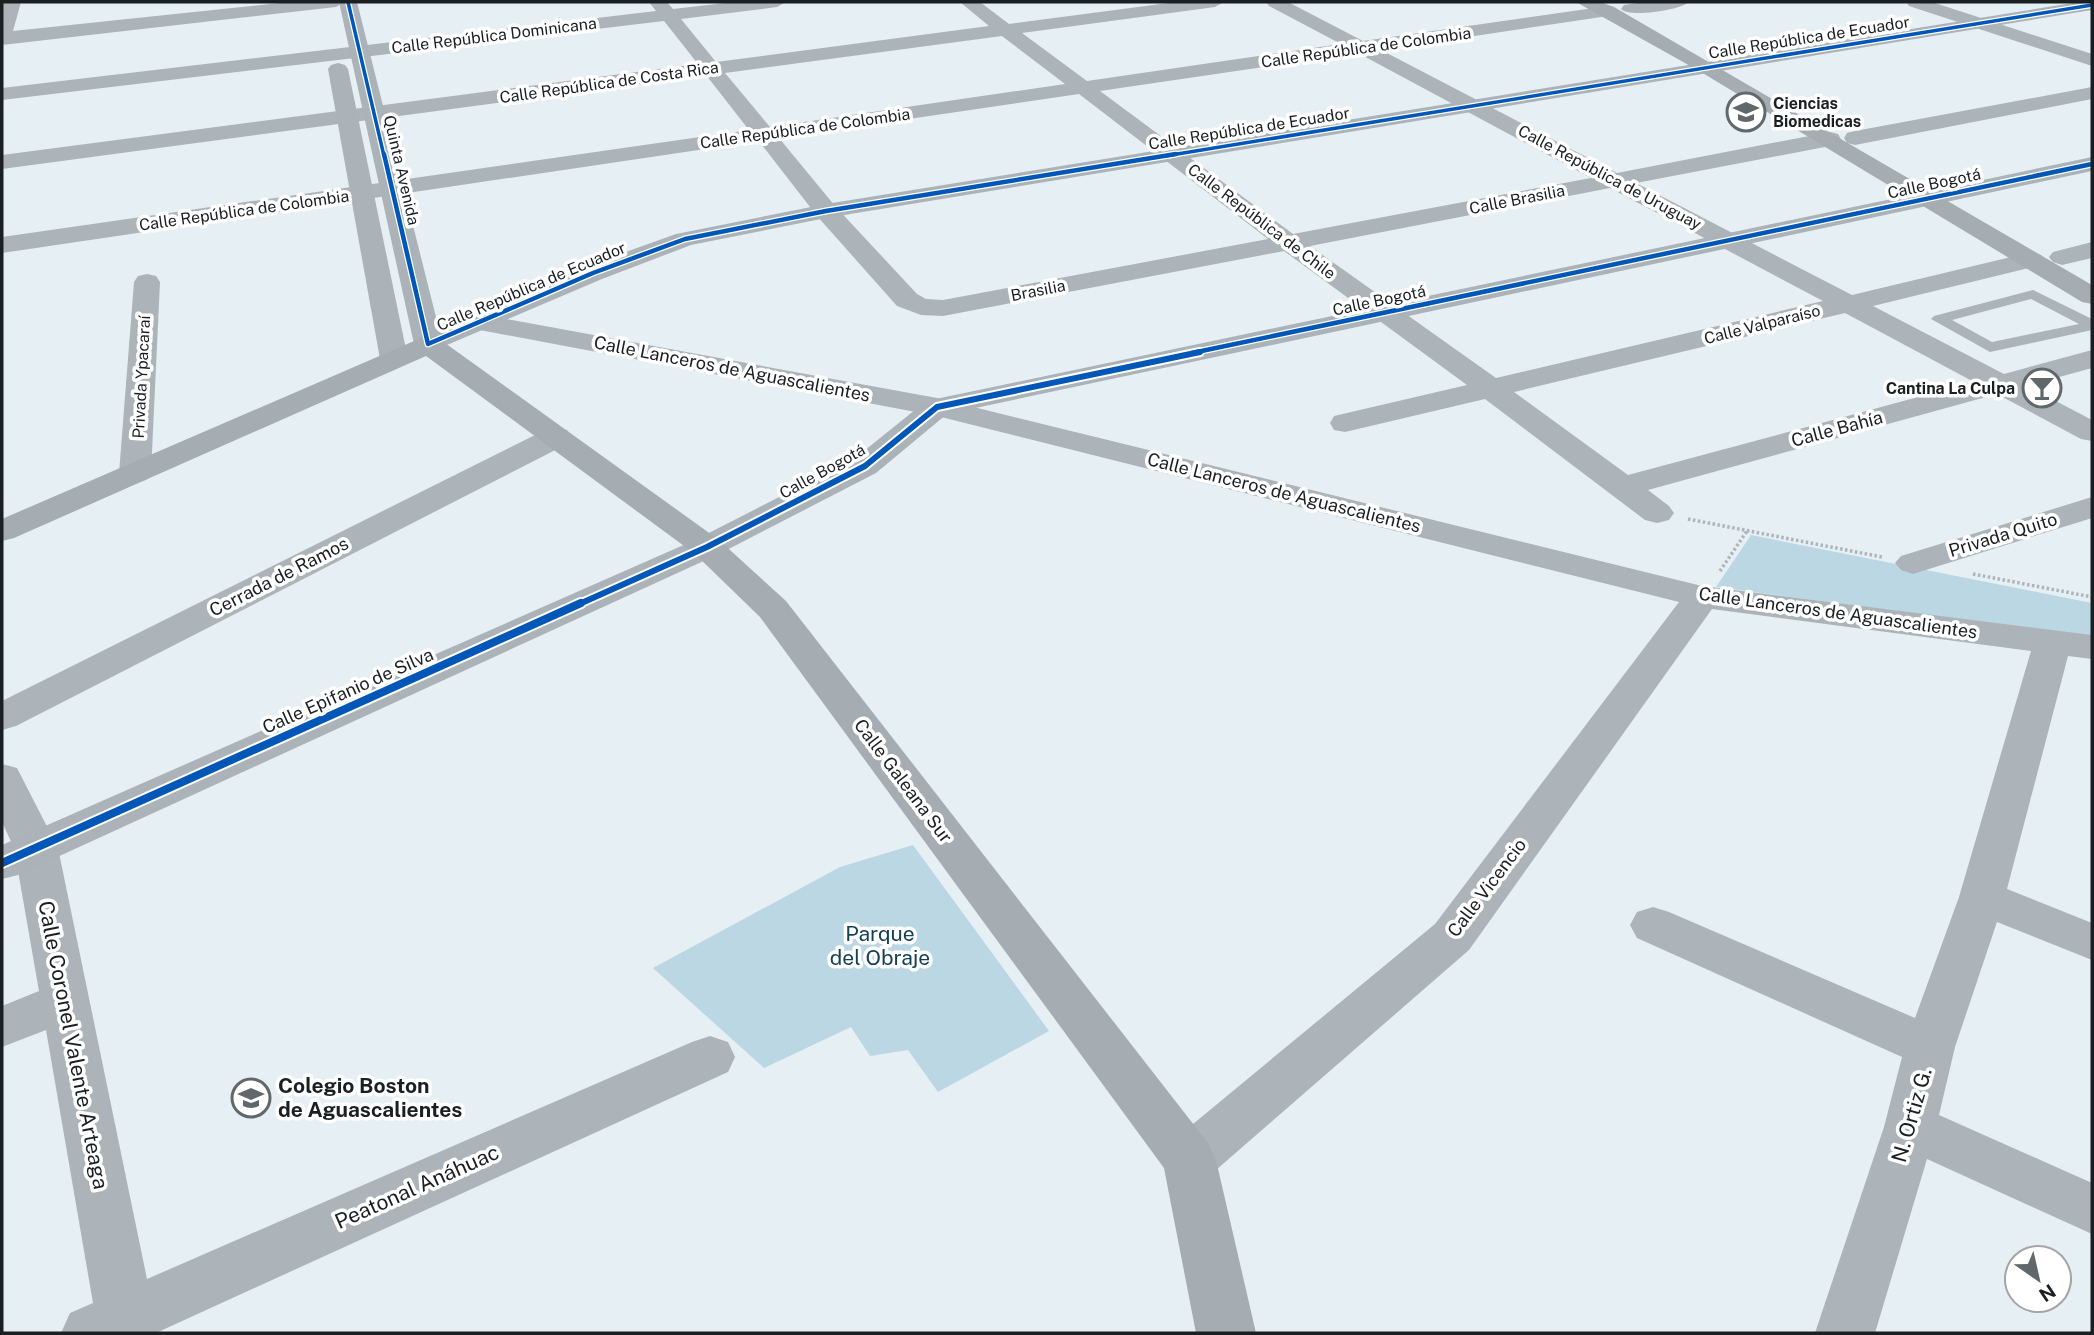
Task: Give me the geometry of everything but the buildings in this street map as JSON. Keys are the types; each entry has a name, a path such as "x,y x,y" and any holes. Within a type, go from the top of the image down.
{"main road":[{"path":"1585,2 1617,7 1717,66 1829,139 2062,257 2092,275"},
{"path":"1717,66 1855,138 2032,260 2092,296"},
{"name":"Calle República de Ecuador","path":"2,531 428,344"},
{"name":"Calle Galeana Sur","path":"428,344 707,547 773,609 1189,1160 1226,1333"}],"street":[{"path":"12,2 2,38 334,2 335,54 394,359"},
{"name":"Quinta Avenida","path":"334,2 359,51 428,344"},
{"name":"Calle República Dominicana","path":"2,94 359,51 664,8 777,2"},
{"name":"Calle República de Chile","path":"969,2 1287,242 1388,312 1657,513"},
{"name":"Calle República de Costa Rica","path":"2,162 1215,2"},
{"name":"Calle República de Uruguay","path":"1275,2 2092,432"},
{"name":"Calle República de Colombia","path":"2,245 1084,88 1617,7 1680,2"},
{"path":"1915,2 2092,60"},
{"name":"Calle República de Ecuador","path":"428,344 593,273 685,239 826,211 2092,5"},
{"name":"Brasilia","path":"664,8 826,211 907,300 922,307 943,307 1287,242"},
{"path":"1855,138 2092,93"},
{"name":"Calle Brasilia","path":"1287,242 1829,139"},
{"name":"Calle Bogotá","path":"707,547 865,466 937,407 2092,164"},
{"path":"2062,257 2092,250"},
{"name":"Calle Valparaíso","path":"1345,423 2032,260"},
{"name":"Privada Ypacaraí","path":"135,473 147,282"},
{"path":"415,288 479,322"},
{"name":"Calle Lanceros de Aguascalientes","path":"479,322 937,407 1702,597 2072,644"},
{"name":"Calle Bahía","path":"1622,487 2092,359"},
{"name":"Cerrada de Ramos","path":"2,717 556,437"},
{"name":"Privada Quito","path":"1913,563 2092,507"},
{"name":"Calle Epifanio de Silva","path":"19,856 707,547"},
{"name":"Calle Vicencio","path":"1189,1160 1452,937 1702,597"},
{"name":"N. Ortiz G.","path":"1845,1333 1910,1127 1930,1047 2072,644"},
{"name":"Calle Coronel Valente Arteaga","path":"2,778 19,856 65,1001 108,1325"},
{"path":"1982,897 2092,942"},
{"path":"1653,925 1930,1047"},
{"path":"2,1027 65,1001"},
{"name":"Peatonal Anáhuac","path":"108,1325 710,1057"},
{"path":"1910,1127 2092,1209"}],"lane":[{"path":"2033,294 2092,325 1990,347 1939,319 2033,294"},
{"path":"2063,309 2092,304"}],"path":[{"path":"1657,513 1747,531 1702,597"}],"green space":[{"path":"1751,535 2092,603 2092,637 1716,587"},
{"name":"Parque del Obraje","path":"913,845 1049,1031 938,1092 908,1050 870,1056 851,1027 764,1068 653,968 840,867"}],"cycle path":[{"path":"348,2 428,344 593,273 685,239 826,211 2092,5"},
{"path":"2,863 707,547 865,466 937,407 2092,164"}],"place":[{"name":"Ciencias Biomedicas","path":"1746,112"},
{"name":"Cantina La Culpa","path":"2042,388"},
{"name":"Colegio Boston de Aguascalientes","path":"251,1098"}]}
